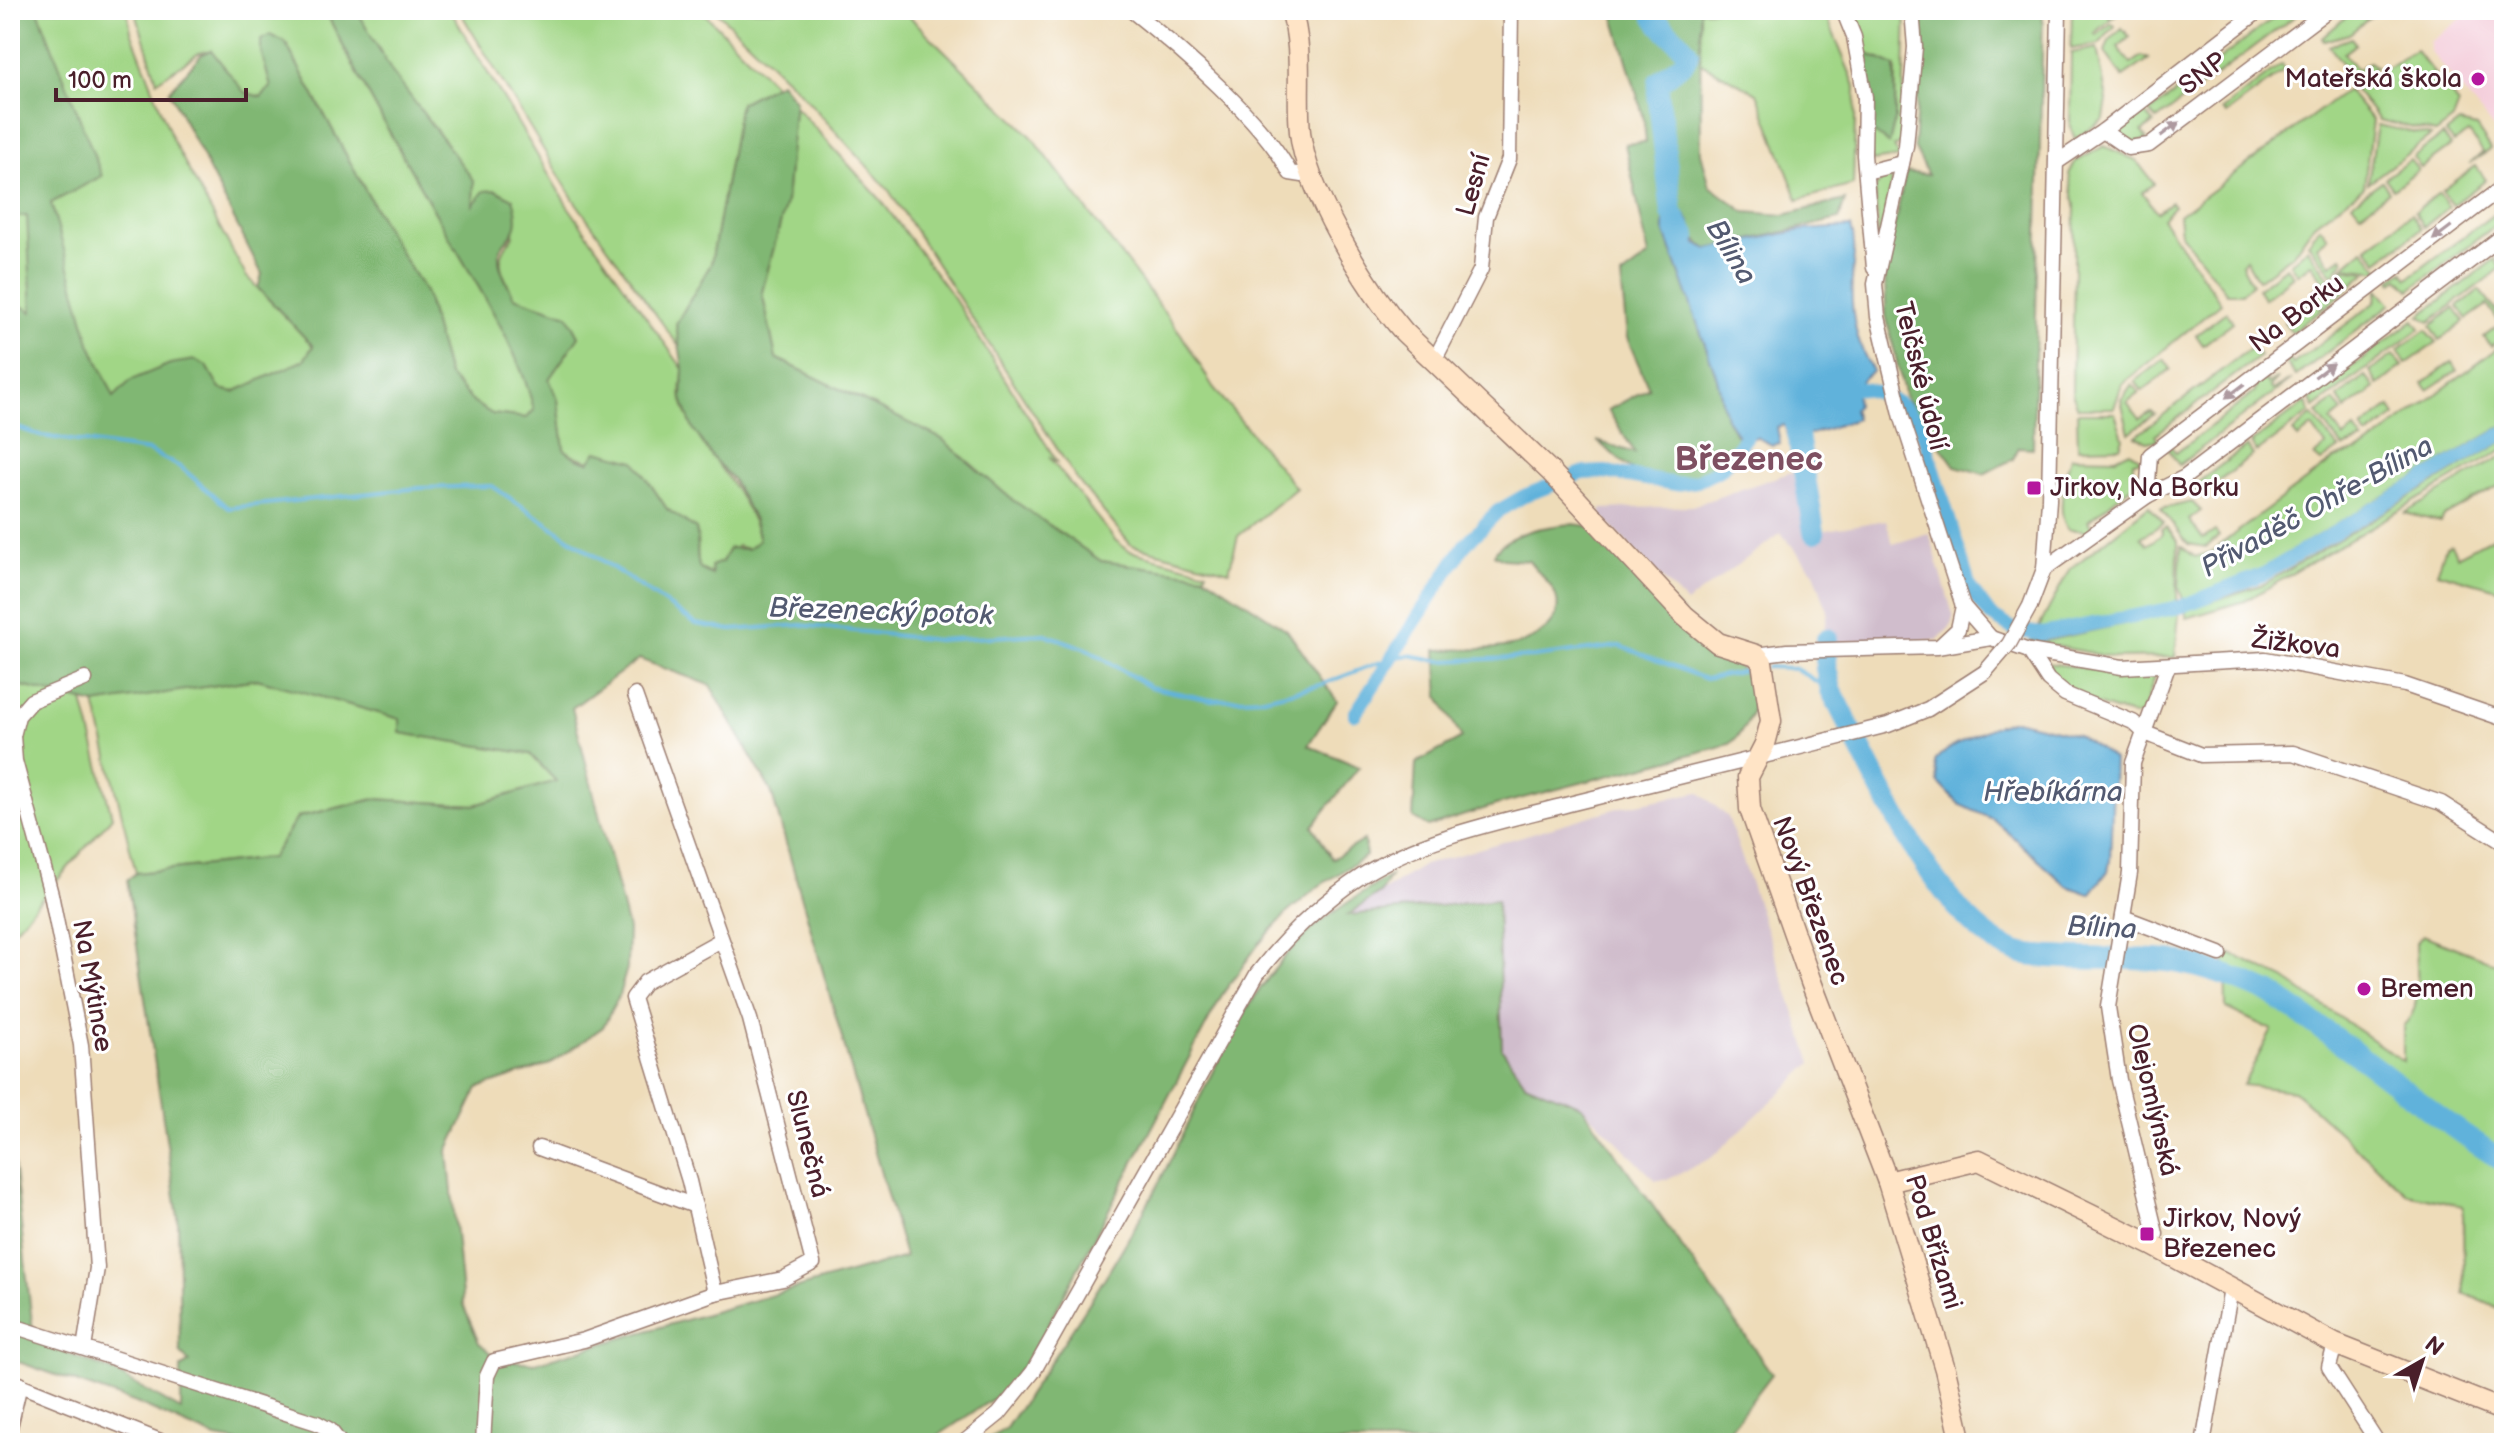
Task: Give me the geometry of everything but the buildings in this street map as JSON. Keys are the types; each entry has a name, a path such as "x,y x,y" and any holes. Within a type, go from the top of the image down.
{"street":[{"path":"1131,10 1164,36 1273,142 1290,173 1309,176"},
{"path":"1291,10 1299,52 1300,130 1309,176 1384,307 1434,361 1551,472 1685,616 1718,643 1760,663 1819,650 1937,647 1991,638"},
{"name":"Lesní","path":"1434,361 1481,269 1486,217 1509,159 1511,10"},
{"path":"1843,10 1854,37 1865,97 1866,172 1875,284"},
{"name":"Telčské údolí","path":"1912,10 1915,47 1902,163 1875,284 1878,317 1902,418 1963,606"},
{"path":"963,1443 999,1414 1033,1372 1257,974 1297,927 1365,875 1423,846 1494,823 1888,725 1928,709 1985,672 2009,644 2030,606 2044,569 2053,405 2059,10"},
{"name":"SNP","path":"2057,162 2103,131 2260,10"},
{"name":"SNP","path":"2103,131 2128,148 2149,145 2328,10"},
{"path":"1866,172 1902,163"},
{"name":"Na Borku","path":"2147,496 2150,455 2504,186"},
{"path":"2044,569 2147,496 2185,477 2504,235"},
{"path":"1963,606 1991,638"},
{"path":"1937,647 1958,629 1963,606"},
{"name":"Žižkova","path":"1991,638 2029,651 2122,667 2265,659 2405,685 2504,719"},
{"path":"2029,651 2048,680 2065,694 2133,722 2145,733 2201,755 2293,753 2441,803 2504,843"},
{"name":"Nový Březenec","path":"1760,663 1771,721 1765,744 1748,777 1750,809 1840,1061"},
{"name":"Olejomlýnská","path":"2152,1245 2156,1234 2119,1080 2109,1024 2117,933 2123,917 2130,873 2133,763 2168,666"},
{"name":"Na Mýtince","path":"84,1348 97,1268 81,1045 51,894 15,761 13,736 18,716 31,701 85,679"},
{"name":"Slunečná","path":"483,1443 487,1376 494,1361 584,1340 715,1293 783,1279 813,1263 750,1019 635,695"},
{"path":"2123,917 2220,954"},
{"path":"715,1293 695,1206 633,998 645,982 721,940"},
{"name":"Pod Břízami","path":"1840,1061 1888,1182 1945,1369 1962,1443"},
{"path":"539,1148 695,1206"},
{"path":"1888,1182 1979,1160 2152,1245 2335,1344 2504,1411"},
{"path":"2203,1443 2231,1289"},
{"path":"10,1325 317,1423 330,1430 340,1443"},
{"path":"2335,1344 2329,1367 2378,1443"},
{"path":"10,1427 15,1382 165,1443"}],"shaded area":[{"name":"Mateřská škola","path":"2473,10 2504,10 2504,141 2430,51 2430,42"},
{"path":"1792,472 1809,533 1886,520 1893,544 1929,533 1954,618 1952,625 1937,640 1834,644 1834,641 1823,639 1828,612 1814,572 1781,533 1686,603 1602,517 1601,509 1692,506"},
{"path":"1699,792 1728,817 1812,1063 1711,1158 1667,1180 1655,1180 1582,1106 1525,1083 1501,1049 1497,901 1346,915 1424,865 1621,807"}],"green space":[{"path":"10,10 127,10 131,31 173,141 246,276 313,346 305,360 234,392 220,389 207,366 114,398 20,305 10,288"},
{"path":"10,10 38,10 102,176 51,203 90,343 114,397 131,380 170,364 195,360 207,366 220,389 234,392 304,360 313,346 258,288 262,274 169,91 201,55 211,50 244,92 261,97 271,87 261,51 261,40 270,35 285,42 390,236 425,292 448,375 474,403 492,414 527,418 534,410 509,342 325,10 371,10 359,14 392,72 474,181 473,205 484,191 496,190 513,199 517,222 500,251 499,264 514,297 568,315 579,336 549,379 558,400 564,449 576,458 589,462 597,451 635,461 667,509 696,529 700,569 712,575 711,566 722,562 729,548 748,549 759,540 754,520 732,479 712,457 692,427 682,399 683,369 676,324 711,264 740,103 780,82 795,100 786,202 762,292 776,358 942,439 1010,498 1101,561 1204,575 1287,630 1337,701 1308,745 1359,767 1313,826 1332,859 1364,840 1366,856 1319,886 1288,912 1258,945 1222,995 1045,1331 1023,1366 1000,1394 927,1443 245,1443 216,1438 136,1403 10,1359 10,1127 34,1340 112,1371 181,1410 181,1368 189,1362 180,1352 178,1217 127,880 136,873 271,858 298,817 375,799 475,805 556,781 530,754 400,733 400,719 257,679 95,704 10,683 10,288 20,305 32,312 27,216 11,217","holes":["639,659 710,685 771,791 905,1257 535,1363 500,1360 479,1343 463,1305 448,1151 478,1088 550,1064 603,1027 619,995 627,968 628,929 572,708"]},
{"path":"135,10 325,10 509,342 534,410 527,418 492,414 474,403 448,375 425,292 390,236 285,42 261,51 271,87 261,97 244,93 211,50 199,53 157,81"},
{"path":"371,10 450,10 567,205 683,369 681,396 689,418 743,502 759,540 748,549 737,546 713,575 700,569 696,529 667,509 635,461 589,461 564,449 558,400 549,379 579,336 568,315 514,297 505,279 501,259 514,235 473,207 466,175 443,138 392,73 358,14"},
{"path":"459,10 701,10 775,85 740,103 711,264 676,324 680,348 574,200"},
{"path":"715,10 903,10 1031,136 1181,334 1213,387 1296,488 1238,536 1229,571 1131,545 1078,481 888,189 799,91"},
{"path":"1612,10 1700,10 1701,153 1710,186 1745,212 1784,215 1845,200 1839,219 1707,250 1692,236 1664,230 1717,378 1726,418 1739,439 1728,458 1713,472 1674,482 1642,478 1597,441 1635,453 1608,410 1649,388 1627,338 1621,277 1649,256 1625,144 1646,142 1643,115"},
{"path":"1662,10 1824,10 1856,88 1853,185 1798,200 1757,93 1699,62"},
{"path":"1852,10 1906,10 1902,143 1894,147 1899,157 1871,161 1869,129 1889,143 1895,118 1896,67 1866,53"},
{"path":"1919,10 2043,10 2033,448 2019,447 2013,459 1984,474 1955,466 1905,397 1886,315 1885,267 1906,172 1928,175 1914,147 1922,30"},
{"path":"2072,10 2123,10 2111,18 2108,14 2110,20 2094,33 2096,35 2112,23 2115,26 2099,44 2071,49"},
{"path":"2284,10 2299,13 2157,120 2143,106 2147,102 2153,110"},
{"path":"2354,10 2380,10 2349,34 2324,41 2322,38"},
{"path":"2122,28 2130,37 2118,47 2131,64 2142,56 2149,59 2123,77 2105,52 2109,41"},
{"path":"2351,38 2356,44 2344,53 2357,70 2369,62 2376,67 2355,79 2329,46"},
{"path":"2097,48 2107,100 2104,119 2075,139 2070,126 2071,53"},
{"path":"2415,50 2459,104 2453,120 2436,133 2379,120 2354,89"},
{"path":"1866,53 1895,66 1895,119 1889,144 1869,129"},
{"path":"2282,64 2285,70 2226,114 2222,110"},
{"path":"2347,90 2372,120 2364,187 2314,224 2293,254 2258,280 2246,259 2242,264 2252,284 2241,293 2227,293 2181,234 2179,215"},
{"path":"794,105 880,199 953,297 1058,463 1049,457 1115,540 1129,551 1207,571 1204,575 1101,561 1010,498 942,439 776,358 762,292 786,202"},
{"path":"2140,108 2154,123 2142,132 2147,140 2130,143 2119,134 2119,125"},
{"path":"2459,123 2476,127 2491,149 2470,164 2483,152 2469,133 2454,143 2446,133"},
{"path":"2377,125 2431,136 2368,183"},
{"path":"2443,135 2451,146 2421,168 2413,157"},
{"path":"2104,146 2136,160 2154,184 2142,192 2157,212 2171,202 2174,206 2162,218 2221,303 2122,384 2114,408 2078,408 2072,393 2075,205 2069,174 2075,162"},
{"path":"2410,160 2418,170 2393,189 2385,178"},
{"path":"2476,166 2486,180 2453,205 2442,191"},
{"path":"1889,173 1891,185 1879,247 1875,188"},
{"path":"2382,181 2389,192 2360,213 2352,203"},
{"path":"2439,193 2449,207 2424,227 2414,212"},
{"path":"2500,197 2504,203 2504,219 2410,290 2399,278 2393,282 2391,279 2403,271 2408,278 2502,208 2497,200"},
{"path":"2411,214 2421,229 2378,261 2367,247"},
{"path":"2320,227 2328,237 2317,246 2331,265 2342,257 2344,260 2333,275 2308,243"},
{"path":"2307,248 2330,279 2313,295 2313,290 2324,281 2311,264 2297,274 2290,264"},
{"path":"2364,249 2381,271 2343,267"},
{"path":"2495,259 2501,268 2430,322 2420,316"},
{"path":"2286,267 2293,276 2264,299 2257,289"},
{"path":"2342,269 2367,272 2325,308 2317,297 2330,287"},
{"path":"2378,289 2391,304 2296,376 2284,360 2287,357 2293,364 2376,302"},
{"path":"2479,290 2504,320 2504,336 2491,346 2484,337 2501,324 2487,305 2467,319 2458,307"},
{"path":"2315,299 2322,309 2292,332 2284,322"},
{"path":"2454,308 2464,321 2440,340 2431,326"},
{"path":"2226,312 2233,322 2203,345 2196,335"},
{"path":"2414,320 2420,329 2314,408 2310,399"},
{"path":"2426,330 2437,342 2406,364 2398,350"},
{"path":"2504,343 2504,425 2261,569 2183,600 2179,588 2181,546 2195,557 2209,553 2335,459 2365,448"},
{"path":"2253,346 2260,356 2155,435 2158,440 2147,442 2136,436"},
{"path":"2393,355 2403,366 2378,385 2370,372"},
{"path":"2164,359 2171,369 2142,391 2135,381"},
{"path":"2452,362 2457,371 2428,390 2423,383"},
{"path":"2280,363 2265,381 2268,384 2278,378 2270,387 2273,390 2292,379 2179,465 2167,448 2170,445 2176,453 2255,392 2257,381"},
{"path":"2365,376 2375,388 2345,410 2338,397"},
{"path":"2132,384 2139,393 2127,402 2140,419 2151,412 2155,414 2129,433 2121,400"},
{"path":"2334,401 2342,412 2331,421 2344,438 2355,430 2363,441 2343,448 2317,413"},
{"path":"2306,402 2310,413 2257,452 2251,443"},
{"path":"2390,407 2396,416 2367,436 2362,428"},
{"path":"2077,413 2115,413 2123,438 2120,447 2078,448"},
{"path":"2312,415 2339,449 2321,462 2314,456 2326,446 2312,427 2298,438 2293,432"},
{"path":"2504,441 2504,449 2245,601 2187,618 2185,610 2264,584"},
{"path":"2247,446 2253,455 2200,496 2193,486"},
{"path":"2130,451 2143,461 2133,461 2132,484 2141,485 2140,492 2132,486 2088,521 2093,530 2087,534 2082,530 2068,530 2062,504 2071,457 2116,458"},
{"path":"2504,455 2504,483 2444,516 2441,522 2405,513"},
{"path":"2192,502 2201,511 2189,520 2203,539 2215,531 2219,536 2206,547 2188,544 2161,509"},
{"path":"2149,506 2164,523 2141,537 2147,545 2163,534 2161,530 2166,527 2178,541 2177,602 2038,629 2069,570"},
{"path":"1572,524 1598,527 1715,647 1740,668 1752,692 1753,704 1749,717 1730,744 1496,805 1428,827 1413,818 1416,763 1462,738 1439,697 1436,650 1512,646 1539,635 1550,625 1558,603 1548,583 1529,561 1503,559 1494,554 1500,546 1518,535 1540,528"},
{"path":"2504,531 2504,591 2437,572 2446,547 2451,545 2457,556"},
{"path":"2179,612 2175,657 2116,658 2030,641 2045,641"},
{"path":"2045,663 2155,676 2143,713 2134,716 2069,692 2050,675"},
{"path":"257,679 400,719 401,733 531,754 556,781 475,805 375,799 298,817 271,858 136,873 95,703"},
{"path":"10,683 83,701 112,817 10,935"},
{"path":"1390,876 1381,892 1348,915 1497,900 1502,1049 1525,1083 1582,1106 1772,1374 1719,1443 982,1443 1006,1428 1100,1285 1152,1196 1213,1070 1267,980 1312,930"},
{"path":"2423,935 2504,967 2504,1311 2464,1293 2463,1206 2407,1194 2294,1091 2243,1085 2272,1030 2226,1008 2225,951 2284,979 2403,1061 2403,1027 2410,1019 2416,999 2416,942"}],"water":[{"path":"1683,212 1690,222 1697,244 1708,249 1802,230 1851,227 1854,246 1853,315 1858,338 1873,371 1857,389 1857,405 1853,410 1856,419 1806,436 1797,393 1787,394 1790,440 1784,425 1777,427 1780,443 1772,445 1756,437 1743,442 1726,418 1717,378 1664,230 1664,218"},
{"name":"Hřebíkárna","path":"2015,720 2077,735 2114,759 2110,861 2108,871 2090,894 2067,886 1993,819 1960,805 1938,782 1935,762 1940,756 1971,737"}],"waterway":[{"name":"Bílina","path":"1652,10 1658,22 1688,54 1684,62 1659,82 1658,92 1672,213 1686,237"},
{"name":"Bílina","path":"1777,371 1790,387 1814,532"},
{"name":"Přivaděč Ohře-Bílina","path":"1840,387 1864,389 1886,396 1914,417 1921,427 1970,588 1990,615 2015,630 2041,634 2180,607 2264,574 2504,433"},
{"name":"Březenecký potok","path":"10,425 42,436 149,451 182,468 228,508 420,488 492,486 696,624 731,630 801,625 937,640 1045,634 1087,649 1150,687 1211,700 1264,698 1320,685 1391,658 1409,655 1441,661 1534,657 1620,646 1705,679 1755,669"},
{"name":"Přivaděč Ohře-Bílina","path":"1355,714 1464,546 1498,511 1524,496 1582,473 1605,472 1676,484 1697,481 1721,469 1753,427"},
{"name":"Bílina","path":"1827,639 1826,668 1831,690 1887,801 1939,884 1967,918 1998,943 2029,955 2181,963 2255,987 2288,1004 2457,1130 2504,1161"},
{"name":"Březenecký potok","path":"1767,667 1794,668 1831,690"}],"place":[{"name":"Mateřská škola","path":"2478,79"},
{"name":"Jirkov, Na Borku","path":"2034,488"},
{"name":"Bremen","path":"2364,989"},
{"name":"Jirkov, Nový Březenec","path":"2147,1234"}],"district":[{"name":"Březenec","path":"1749,459"}]}
